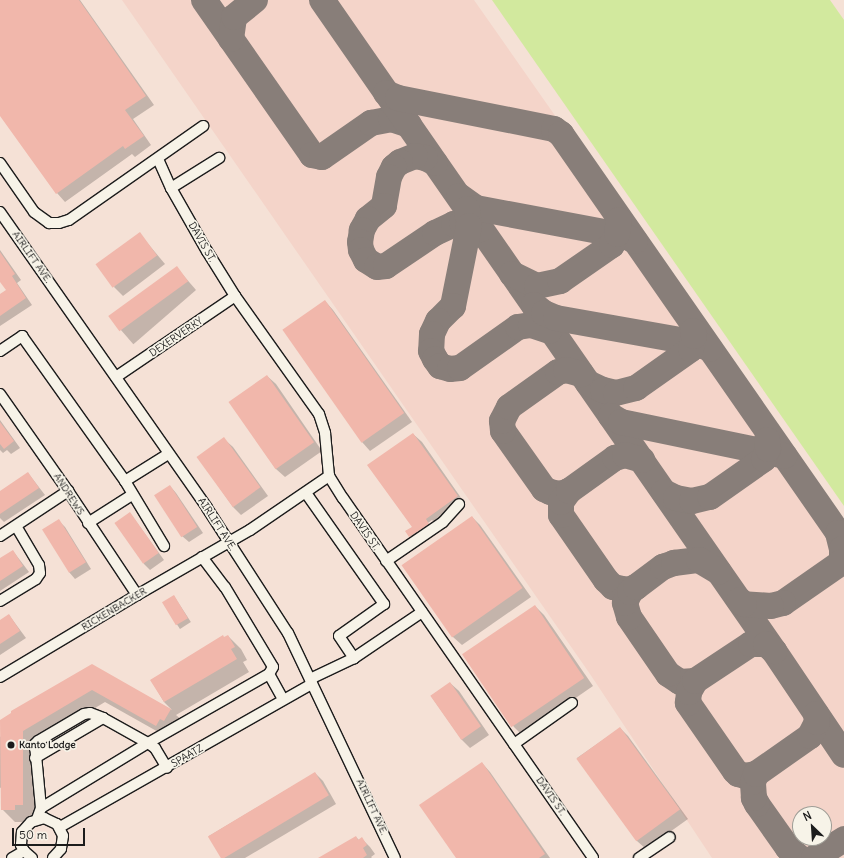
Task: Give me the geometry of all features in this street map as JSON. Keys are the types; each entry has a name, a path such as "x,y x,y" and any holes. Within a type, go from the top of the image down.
{"street":[{"path":"0,163 34,212 49,223 59,223 69,220 203,126"},
{"path":"172,188 219,158"},
{"name":"DAVIS ST.","path":"158,159 172,188 207,251 235,296 319,414 325,433 329,476 593,858"},
{"name":"AIRLIFT AVE.","path":"0,212 207,508 288,633 396,858"},
{"name":"DEXERVERKY","path":"116,377 235,296"},
{"path":"0,351 22,336 125,481 132,495 164,546"},
{"name":"ANDREWS","path":"0,394 68,491 137,595"},
{"path":"125,481 168,454"},
{"name":"RICKENBACKER","path":"0,677 228,542 306,493 329,476"},
{"path":"0,536 68,491"},
{"path":"306,493 384,604 339,636 354,658"},
{"path":"88,523 132,495"},
{"path":"386,560 443,522 458,504"},
{"path":"0,601 36,579 40,573 40,565 16,526"},
{"path":"41,808 148,743 269,674 273,667 225,587 202,557"},
{"name":"SPAATZ","path":"60,827 167,768 354,658 422,612"},
{"path":"269,674 283,699"},
{"path":"514,744 572,703"},
{"path":"37,819 41,808 35,758 35,744 84,714 90,713 103,718 148,743 155,748 167,768"},
{"path":"12,858 28,854 21,845 22,832 26,826 37,819 51,820 60,827 63,842 61,849 53,858"},
{"path":"639,858 670,837"}],"shaded area":[{"path":"122,0 474,0 844,528 844,858 712,858 590,674"}],"green space":[{"path":"492,0 830,0 844,20 844,506"}],"building":[{"path":"0,0 79,0 146,96 125,110 144,136 125,149 123,146 56,194 0,116"},
{"path":"140,232 157,255 113,288 96,264"},
{"path":"0,252 15,274 12,276 26,298 0,316 0,294 6,290 0,282"},
{"path":"177,266 188,281 119,331 108,316"},
{"path":"325,300 404,413 362,443 282,330"},
{"path":"267,375 314,442 276,469 228,402"},
{"path":"0,422 14,441 4,449 0,444"},
{"path":"413,433 458,496 426,519 429,524 409,537 405,531 412,527 367,465"},
{"path":"224,437 260,487 233,507 196,457"},
{"path":"28,472 39,488 0,514 0,491"},
{"path":"170,485 197,527 181,537 154,495"},
{"path":"130,512 159,553 143,564 114,523"},
{"path":"472,516 522,588 452,637 402,565"},
{"path":"59,519 86,562 69,573 42,530"},
{"path":"13,550 23,566 0,581 0,558"},
{"path":"174,595 188,618 176,625 162,602"},
{"path":"535,605 584,678 511,727 462,654"},
{"path":"9,614 20,631 0,644 0,620"},
{"path":"223,635 224,637 228,635 235,647 231,649 237,659 164,702 150,680"},
{"name":"Kanto Lodge","path":"92,664 171,709 164,721 160,719 156,726 92,690 23,731 23,805 15,805 15,810 1,810 0,720 11,713 11,711"},
{"path":"450,682 481,726 461,740 430,696"},
{"path":"620,727 680,810 636,841 576,759"},
{"path":"482,762 545,854 539,858 456,858 419,805"},
{"path":"315,772 329,795 224,858 221,858 208,836"},
{"path":"356,836 358,840 362,837 367,845 363,848 367,855 363,858 318,858"}],"taxiway":[{"path":"204,0 312,155 322,157 371,123 391,119 409,125"},
{"path":"231,39 234,17 255,0"},
{"path":"322,0 774,651 844,755"},
{"path":"386,93 398,98 554,129 561,134 838,533 842,549 842,562 783,603 771,606 744,604 739,600"},
{"path":"435,163 425,158 415,156 400,162 394,167 389,177 384,206 368,219 362,230 360,242 361,250 366,260 377,267 386,266 435,233 454,224 462,223 481,229"},
{"path":"459,196 476,208 625,236 635,241"},
{"path":"467,209 469,226 453,306 438,321 432,334 431,351 435,359 440,366 450,369 460,368 518,327 531,325 549,331"},
{"path":"512,274 537,286 560,281 612,245 617,234 619,220"},
{"path":"534,305 544,313 556,318 696,343 710,349"},
{"path":"588,383 603,390 616,393 636,388 691,349 694,336 693,331"},
{"path":"569,491 560,494 544,489 503,431 502,421 509,407 558,372 566,370 581,374"},
{"path":"611,416 621,422 785,456"},
{"path":"664,492 676,498 692,501 710,497 764,459 768,449 767,440"},
{"path":"636,587 628,590 613,587 606,580 561,515 561,502 569,491 615,458 625,455 642,460"},
{"path":"695,681 680,682 668,674 629,617 625,603 630,592 636,587 663,567 674,563 699,560 719,572"},
{"path":"756,774 745,776 738,774 735,771 688,703 689,692 695,681 751,644 766,644 774,651"},
{"path":"800,858 788,848 757,804 754,798 753,782 756,774 810,736 817,722 816,714"},
{"path":"814,858 844,839"}],"place":[{"name":"Kanto Lodge","path":"11,745"}]}
